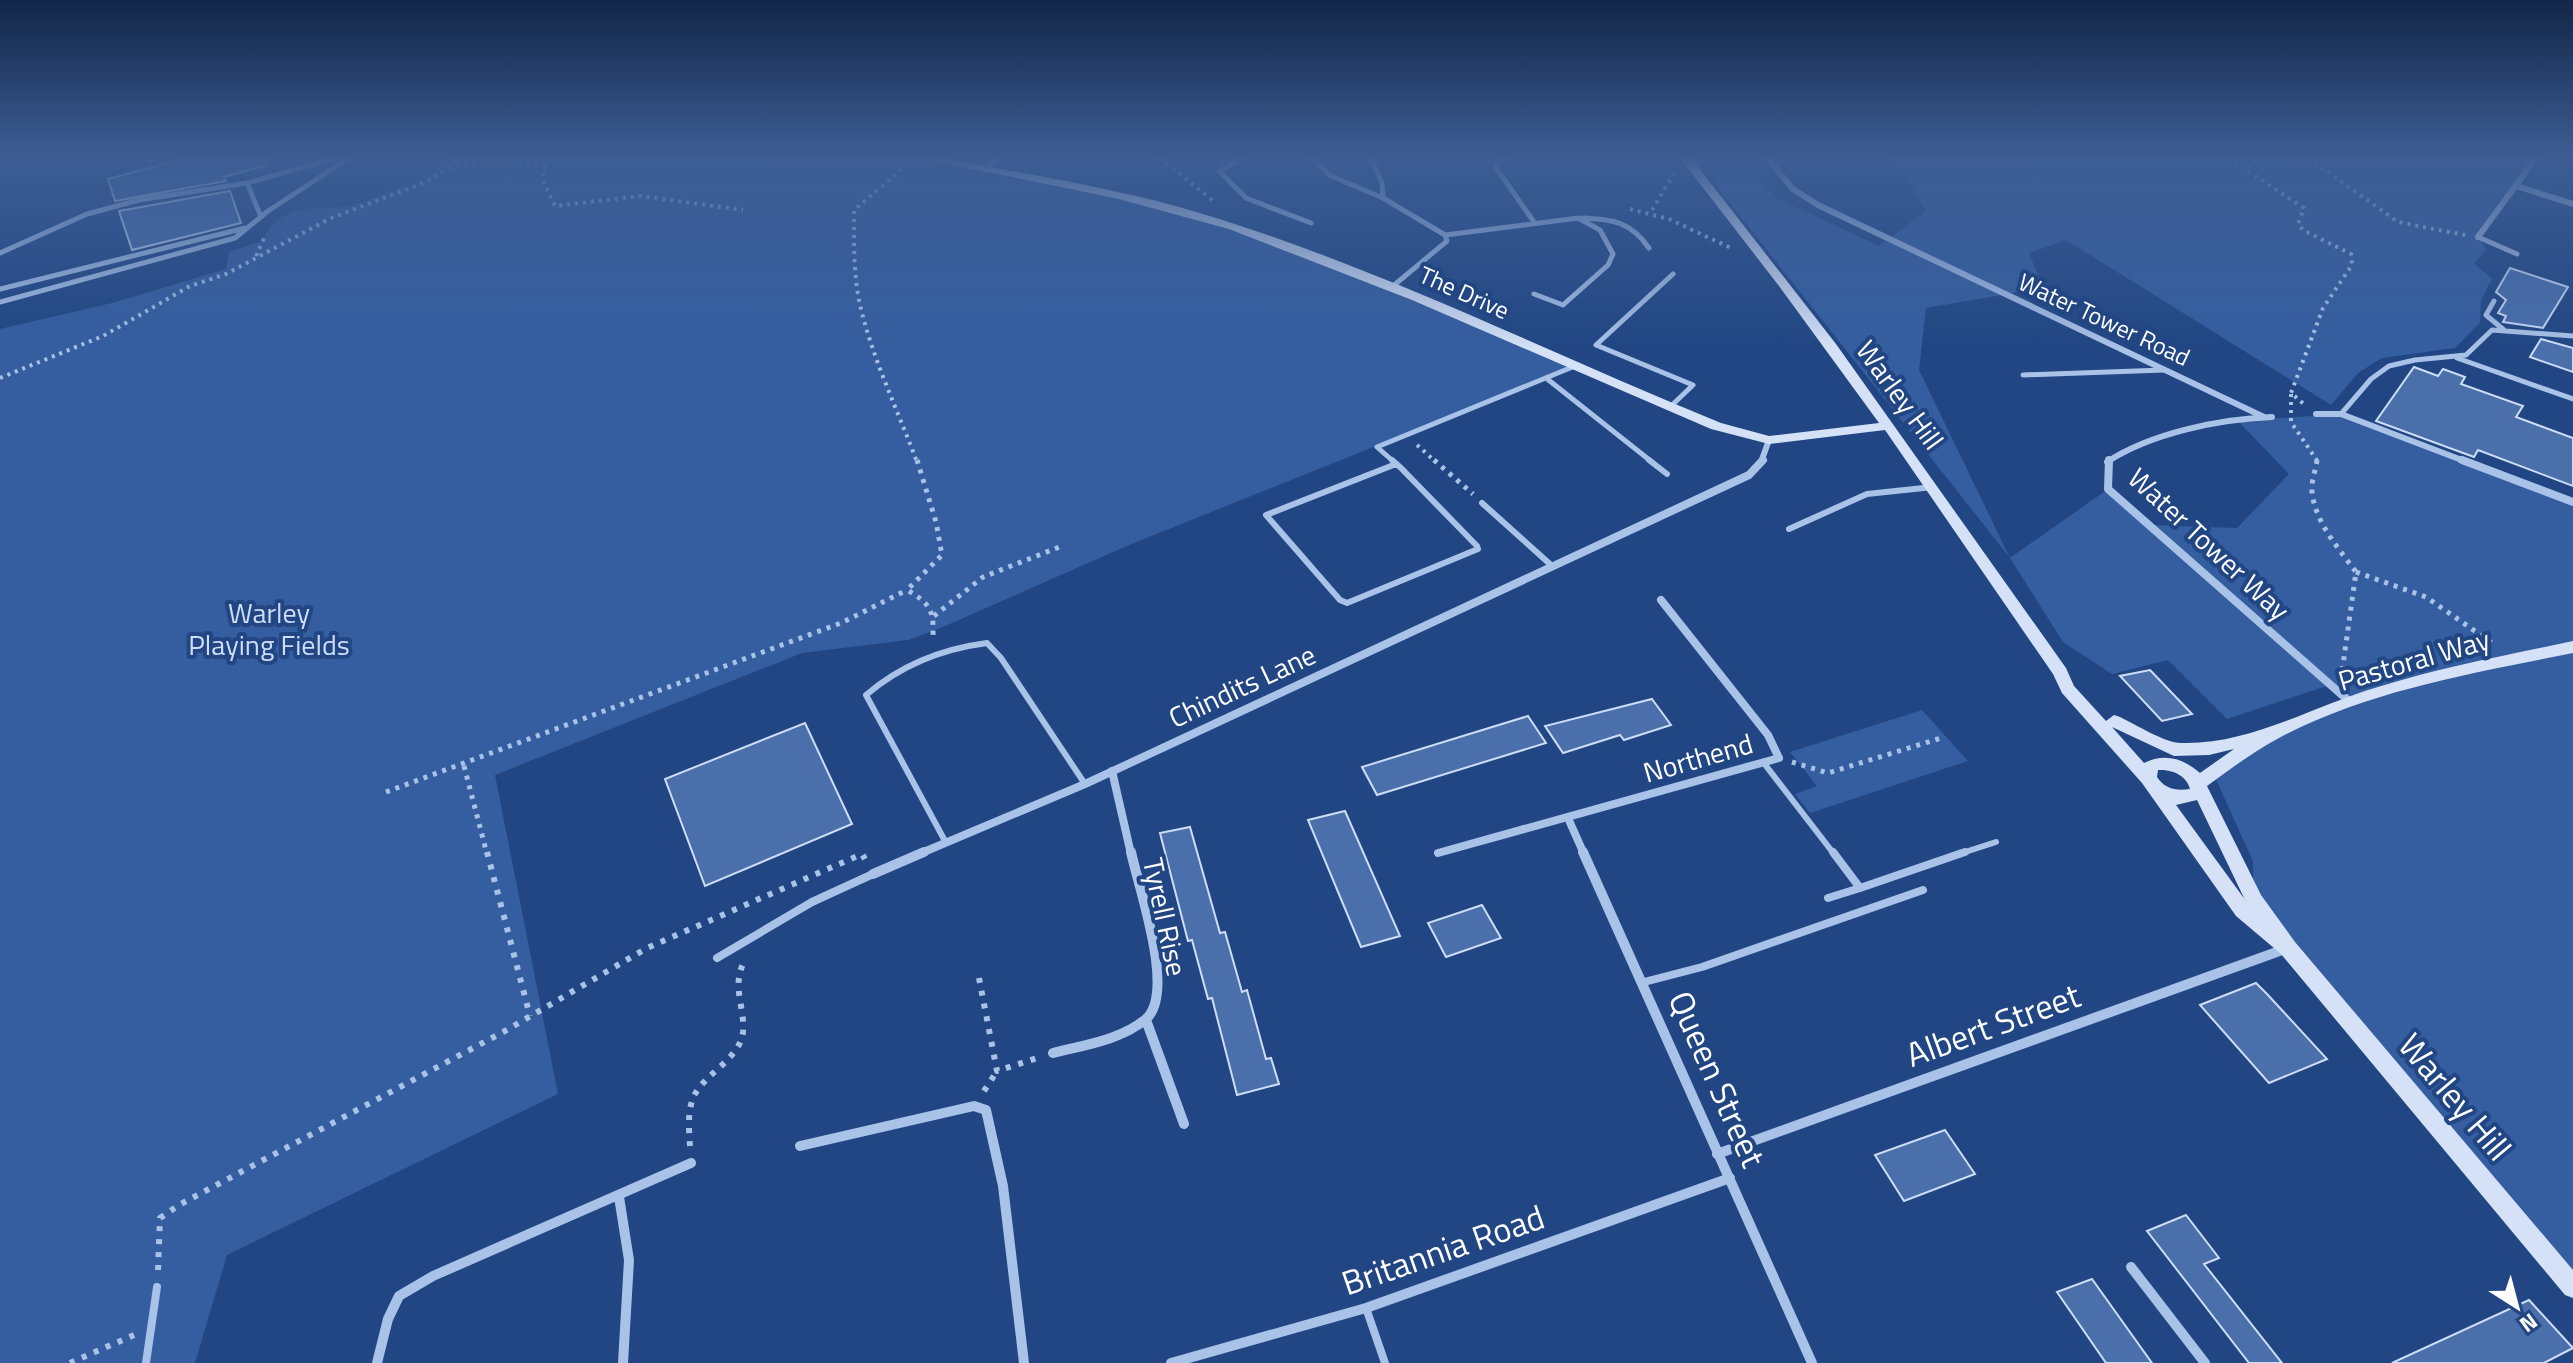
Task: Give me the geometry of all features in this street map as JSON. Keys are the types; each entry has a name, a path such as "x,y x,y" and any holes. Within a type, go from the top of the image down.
{"street":[{"name":"The Drive","path":"1213,222 1393,286 1716,426 1769,440 1887,426"},
{"name":"Warley Hill","path":"1736,222 1933,487 2075,697 2150,782 2242,911 2288,948"},
{"name":"Water Tower Road","path":"1853,222 2268,417"},
{"path":"2478,237 2489,222"},
{"path":"2316,414 2341,414 2573,502"},
{"name":"Water Tower Way","path":"2268,417 2126,450 2107,461 2108,489 2344,697"},
{"name":"Chindits Lane","path":"873,874 1085,784 1749,475 1764,459 1769,440"},
{"name":"Northend","path":"1438,853 1779,758 1768,735 1661,600"},
{"name":"Pastoral Way","path":"2272,734 2344,697 2573,647"},
{"name":"Warley Hill","path":"2060,672 2114,721 2172,764 2190,773 2214,814 2254,900 2288,948 2573,1287"},
{"path":"2114,721 2174,750 2212,748"},
{"path":"2272,734 2198,787 2191,797 2176,798 2150,782 2151,766 2172,764 2212,748 2272,734"},
{"name":"Tyrell Rise","path":"1112,771 1160,982 1157,1005 1146,1020"},
{"name":"Queen Street","path":"1568,818 1812,1363"},
{"name":"Albert Street","path":"1717,1154 2288,948"},
{"path":"1053,1053 1114,1035 1146,1020 1184,1124"},
{"path":"800,1146 974,1106 986,1110 1003,1186 1024,1363"},
{"path":"377,1363 388,1319 399,1296 433,1276 691,1163"},
{"name":"Britannia Road","path":"1171,1363 1366,1308 1730,1178"},
{"path":"619,1197 629,1260 623,1363"},
{"path":"2131,1267 2205,1363"}],"lane":[{"path":"0,253 70,222"},
{"path":"0,302 235,238 255,222"},
{"path":"1423,222 1445,235 1538,222"},
{"path":"1534,294 1563,305 1608,265 1613,254 1600,230 1585,222"},
{"path":"1625,222 1636,229 1649,248"},
{"path":"0,289 248,227"},
{"path":"1393,286 1440,250 1447,241 1445,235"},
{"path":"2478,237 2517,254"},
{"path":"1670,407 1693,385 1596,345 1673,274"},
{"path":"2494,301 2486,315 2504,330"},
{"path":"2341,414 2387,364 2457,358 2472,352 2483,336 2492,330 2573,336"},
{"path":"2457,358 2573,399"},
{"path":"1396,464 1266,515 1340,600 1347,603 1478,549 1396,464 1377,447 1575,366"},
{"path":"2023,375 2168,370"},
{"path":"1546,378 1667,474"},
{"path":"1789,529 1867,494 1933,487"},
{"path":"1482,503 1551,565"},
{"path":"945,841 866,695 882,679 959,646 987,643 1001,658 1085,784"},
{"path":"1763,762 1860,888"},
{"path":"1828,898 1996,842"},
{"name":"Chindits Lane","path":"717,958 812,902 873,874"},
{"path":"1644,982 1702,967 1923,890"},
{"path":"146,1363 157,1287"},
{"path":"1366,1308 1385,1363"}],"path":[{"path":"0,378 103,336 190,286 226,274 324,222"},
{"path":"386,792 841,623 907,590 942,555 930,488 898,416 861,308 854,222"},
{"path":"1227,222 1230,226"},
{"path":"1673,222 1702,238 1731,248 1757,248"},
{"path":"2299,222 2303,232 2340,245 2351,254 2352,265 2341,276 2328,299 2291,393 2291,422 2318,461 2310,477 2310,494 2326,531 2356,572 2426,597 2513,659"},
{"path":"2397,222 2478,237"},
{"path":"2291,393 2316,414"},
{"path":"1406,435 1482,503"},
{"path":"934,616 983,577 1062,546"},
{"path":"2344,697 2356,572"},
{"path":"907,590 929,603 934,616 936,634 914,643 923,661"},
{"path":"1779,758 1828,773 1941,738"},
{"path":"464,766 530,1016"},
{"path":"157,1287 160,1218 356,1108 530,1016 647,948 862,854 873,874"},
{"path":"691,1163 688,1124 694,1095 720,1070 743,1034 736,979 756,935"},
{"path":"979,978 997,1071 1053,1053"},
{"path":"70,1363 153,1327"}],"green space":[{"name":"Warley Playing Fields","path":"276,222 1213,222 1575,366 1129,545 936,630 908,640 802,653 495,775 558,1094 227,1255 195,1363 0,1363 0,329 112,303 226,269 229,252 262,241"},
{"path":"1745,222 1827,222 1879,246 1912,222 2490,222 2479,237 2486,250 2474,263 2492,279 2481,300 2480,323 2455,348 2382,358 2358,373 2331,405 2066,240 2029,253 2043,288 1926,308 1919,370 2010,558"},
{"path":"2341,414 2573,502 2573,1287 2254,900 2253,861 2213,773 2272,734 2349,703 2330,685 2227,719 2168,660 2112,674 2063,642 2010,558 2108,489 2150,525 2237,528 2289,474 2238,421"},
{"path":"1922,710 1968,761 1810,813 1795,794 1817,786 1790,752"}],"building":[{"path":"123,222 241,223 132,250"},
{"path":"2510,268 2568,287 2543,328 2503,322 2506,316 2498,313 2506,300 2496,292"},
{"path":"2541,339 2573,348 2573,372 2530,357"},
{"path":"2414,367 2438,376 2443,369 2465,377 2461,384 2523,406 2516,417 2573,438 2573,486 2478,450 2474,457 2376,421"},
{"path":"2150,670 2192,714 2162,721 2120,676"},
{"path":"1652,699 1671,725 1624,740 1620,735 1563,753 1545,726"},
{"path":"1528,716 1546,743 1377,795 1362,767"},
{"path":"805,723 852,824 705,886 665,779"},
{"path":"1345,811 1400,936 1361,947 1308,820"},
{"path":"1190,827 1220,933 1225,932 1242,992 1247,990 1266,1059 1271,1058 1279,1084 1237,1095 1212,998 1208,999 1192,940 1188,941 1160,833"},
{"path":"1482,905 1501,938 1446,957 1428,923"},
{"path":"2256,983 2327,1059 2269,1083 2200,1005"},
{"path":"1945,1130 1975,1174 1904,1201 1875,1155"},
{"path":"2186,1215 2219,1258 2204,1264 2282,1363 2249,1363 2147,1231"},
{"path":"2092,1279 2152,1363 2106,1363 2057,1292"},
{"path":"2529,1300 2573,1348 2544,1363 2392,1363"}]}
